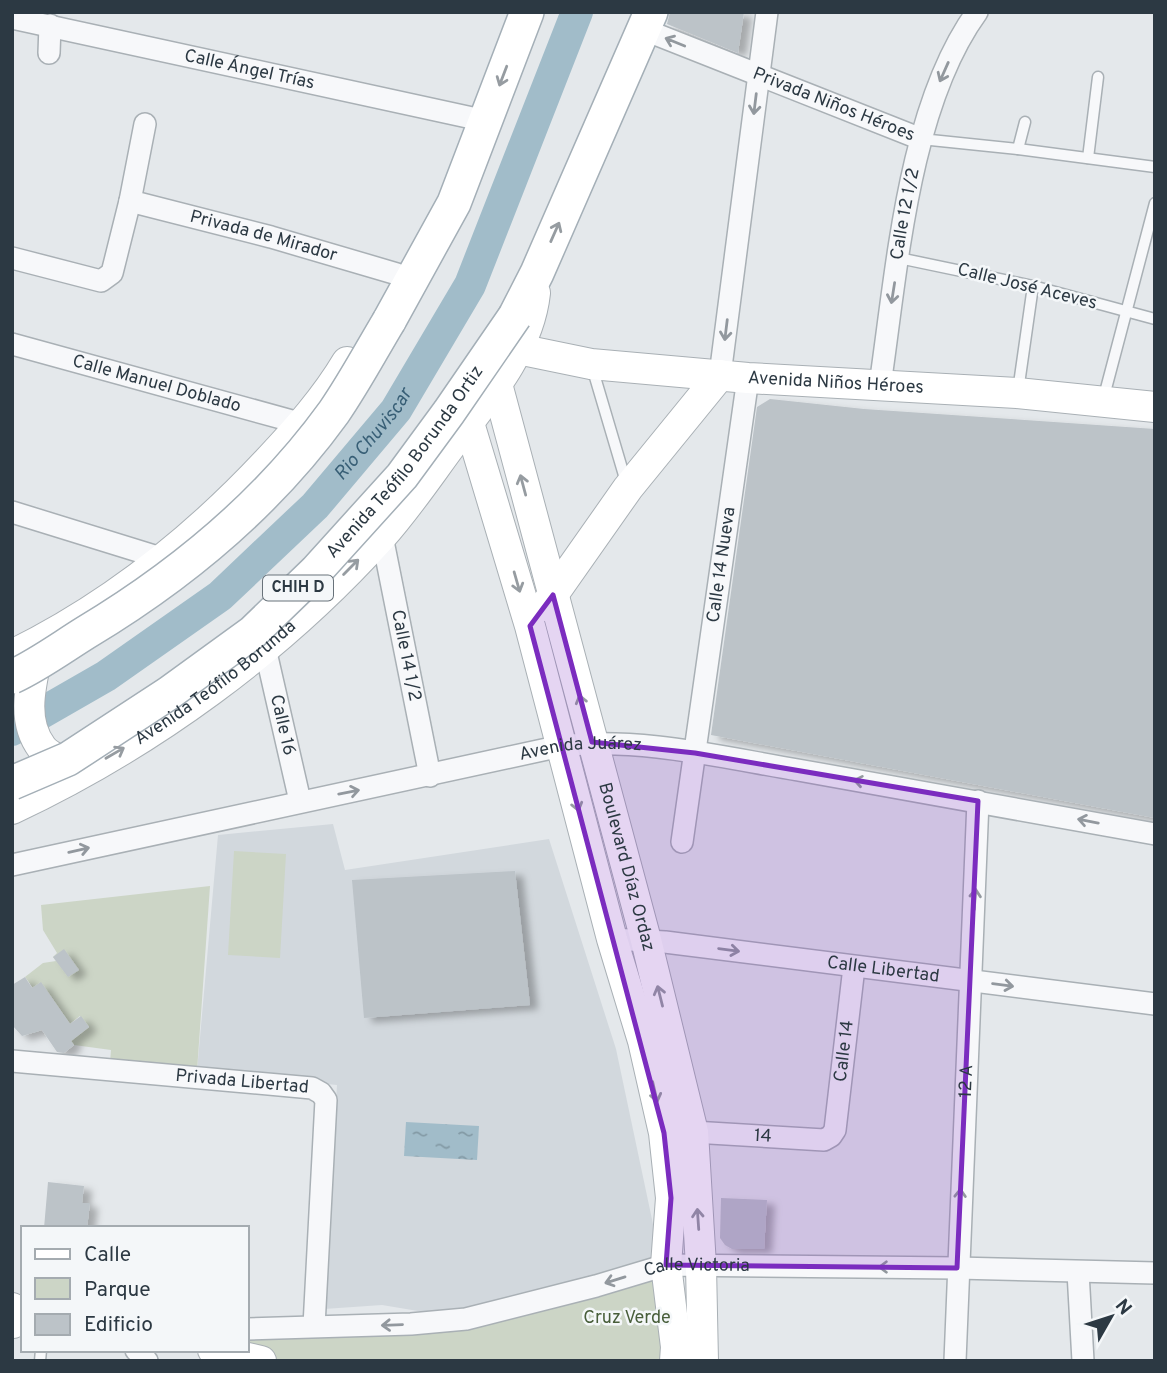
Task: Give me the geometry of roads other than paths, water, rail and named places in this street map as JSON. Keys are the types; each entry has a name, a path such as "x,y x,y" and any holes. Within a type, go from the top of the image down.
{"main road":[{"path":"21,686 172,575 253,505 299,456 334,411 389,321 454,203 527,12"},
{"name":"Avenida Teófilo Borunda Ortiz","path":"12,783 68,759 169,693 253,632 316,571 402,476 514,316 537,273 648,21"},
{"path":"12,655 40,642 163,559 240,491 303,424 333,385 376,315 397,274 425,234 454,203"},
{"name":"Avenida Teófilo Borunda","path":"12,808 52,790 142,738 223,681 265,648 382,536 469,423 518,349 534,307 537,273"},
{"name":"Avenida Niños Héroes","path":"518,349 591,364 734,376 1017,393 1155,407"},
{"path":"530,626 628,488 734,376"},
{"name":"Boulevard Díaz Ordaz","path":"496,384 646,940 693,1132 701,1266 703,1361"},
{"name":"Boulevard Díaz Ordaz","path":"469,423 530,626 612,939 643,1041 664,1133 671,1198 666,1265 676,1347 675,1361"},
{"path":"40,642 21,686 30,715 43,749 84,772"},
{"path":"12,1308 13,1323"},
{"path":"222,1352 261,1361"}],"street":[{"name":"Calle 14 Nueva","path":"682,842 695,753 734,376 759,76 767,12"},
{"name":"Calle 12 1/2","path":"880,384 921,139 940,82 955,48 977,12"},
{"name":"Calle Ángel Trías","path":"12,19 50,25 486,121"},
{"name":"Privada Niños Héroes","path":"648,21 759,76 921,139"},
{"path":"49,53 50,25"},
{"path":"12,258 101,281 107,278 111,273 130,201 145,124"},
{"name":"Privada de Mirador","path":"130,201 271,237 397,274"},
{"name":"Calle Manuel Doblado","path":"12,344 303,424"},
{"path":"12,512 163,559"},
{"name":"Calle 14 1/2","path":"382,536 430,776"},
{"name":"Calle 16","path":"265,648 300,801"},
{"name":"Avenida Juárez","path":"12,865 300,801 430,776 561,746 592,742 695,753 1155,834"},
{"name":"12 A","path":"955,1361 978,801"},
{"name":"Calle Libertad","path":"612,939 646,940 1155,1004"},
{"name":"Calle 14","path":"831,1136 835,1130 854,967"},
{"name":"Privada Libertad","path":"12,1061 312,1088 321,1093 326,1100 314,1326"},
{"name":"14","path":"693,1132 824,1140 831,1136"},
{"name":"Calle Victoria","path":"248,1329 411,1324 466,1319 666,1265 1155,1273"},
{"path":"1078,1272 1083,1361"}],"lane":[{"path":"1088,158 1098,77"},
{"path":"1018,149 1025,122"},
{"name":"Privada Niños Héroes","path":"921,139 1155,167"},
{"path":"1102,403 1155,203"},
{"name":"Calle José Aceves","path":"899,258 1033,286 1155,319"},
{"path":"1017,393 1033,286"},
{"path":"591,364 628,488"}],"water":[{"path":"406,1122 479,1126 477,1160 404,1156"}],"waterway":[{"name":"Rio Chuviscar","path":"12,730 106,676 220,596 315,506 396,410 470,285 577,12"}],"park label":[{"name":"Cruz Verde","path":"627,1318"}]}
